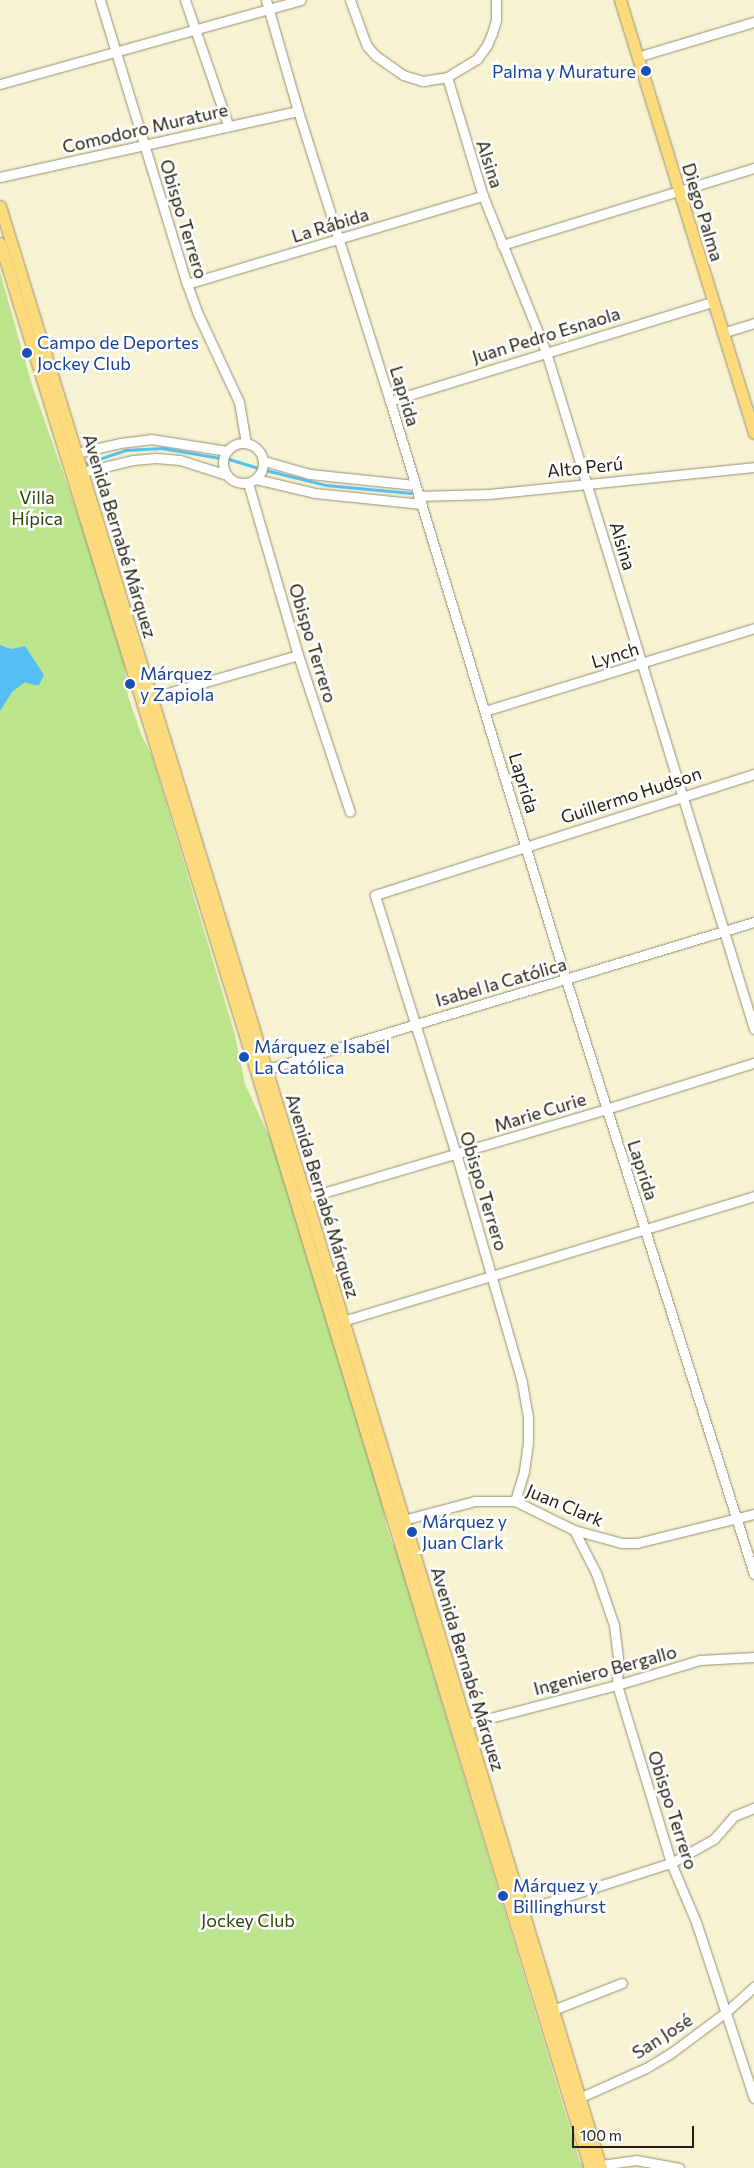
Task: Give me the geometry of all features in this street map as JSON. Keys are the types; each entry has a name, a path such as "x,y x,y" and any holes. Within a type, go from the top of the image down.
{"main road":[{"name":"Diego Palma","path":"620,0 754,434"},
{"name":"Avenida Bernabé Márquez","path":"0,206 82,472 147,699"},
{"name":"Avenida Bernabé Márquez","path":"0,243 147,699 597,2167"},
{"name":"Avenida Bernabé Márquez","path":"261,1071 306,1198 343,1321 399,1521 467,1724 518,1913 553,2010 597,2167"}],"street":[{"name":"Obispo Terrero","path":"100,0 187,284 239,402 246,442"},
{"path":"185,0 228,125"},
{"name":"Laprida","path":"266,0 298,111 390,401 566,980 754,1574"},
{"path":"0,84 300,0"},
{"path":"350,0 368,46 386,64 403,75 424,81 447,77 477,59 487,45 496,20 496,0"},
{"path":"637,56 754,22"},
{"name":"Alsina","path":"447,77 483,196 546,352 754,1029"},
{"name":"Comodoro Murature","path":"0,177 144,147 228,125 298,111"},
{"path":"502,245 754,168"},
{"name":"La Rábida","path":"187,284 483,196"},
{"name":"Juan Pedro Esnaola","path":"390,401 712,302"},
{"path":"722,333 754,323"},
{"path":"76,453 120,442 151,439 227,451"},
{"path":"82,472 133,460 156,458 180,460 228,475 236,482 252,481 260,474 264,462 256,447 246,442 235,444 227,451 223,463 228,475"},
{"path":"264,462 310,474 414,485"},
{"name":"Alto Perú","path":"252,481 315,493 420,500 754,467"},
{"name":"Obispo Terrero","path":"252,481 298,655 350,812"},
{"name":"Lynch","path":"485,712 754,628"},
{"path":"147,699 298,655"},
{"name":"Guillermo Hudson","path":"375,895 754,774"},
{"name":"Obispo Terrero","path":"375,895 456,1154 522,1382 528,1417 524,1471 516,1501"},
{"name":"Isabel la Católica","path":"261,1071 754,922"},
{"name":"Marie Curie","path":"306,1198 754,1063"},
{"path":"343,1321 493,1278 754,1196"},
{"name":"Juan Clark","path":"399,1521 475,1501 495,1499 516,1501 574,1530 622,1543 637,1543 754,1514"},
{"name":"Obispo Terrero","path":"574,1530 596,1573 614,1625 618,1657 617,1685 671,1863 696,1922 754,2097"},
{"name":"Ingeniero Bergallo","path":"467,1724 617,1685 700,1660 754,1656"},
{"path":"518,1913 671,1863 714,1839 734,1816 754,1808"},
{"path":"553,2010 622,1983"},
{"name":"San José","path":"579,2098 646,2068 671,2053 726,2012 754,1986"},
{"path":"597,2167 636,2160 680,2168"}],"green space":[{"name":"Jockey Club","path":"0,272 32,385 84,532 124,662 128,696 141,734 152,756 235,1035 245,1084 268,1134 270,1134 380,1493 387,1528 393,1546 396,1544 407,1574 404,1577 580,2162 587,2168 0,2168"}],"water":[{"path":"0,645 11,649 25,646 44,675 39,685 25,682 12,692 0,711"}],"waterway":[{"path":"84,464 126,450 162,448 220,458"},
{"path":"229,459 258,468"},
{"path":"265,470 326,485 411,493"}],"place":[{"name":"Palma y Murature","path":"646,71"},
{"name":"Campo de Deportes Jockey Club","path":"27,353"},
{"name":"Márquez y Zapiola","path":"130,684"},
{"name":"Márquez e Isabel La Católica","path":"244,1057"},
{"name":"Márquez y Juan Clark","path":"412,1532"},
{"name":"Márquez y Billinghurst","path":"503,1896"}],"park label":[{"name":"Villa Hípica","path":"37,508"}]}
